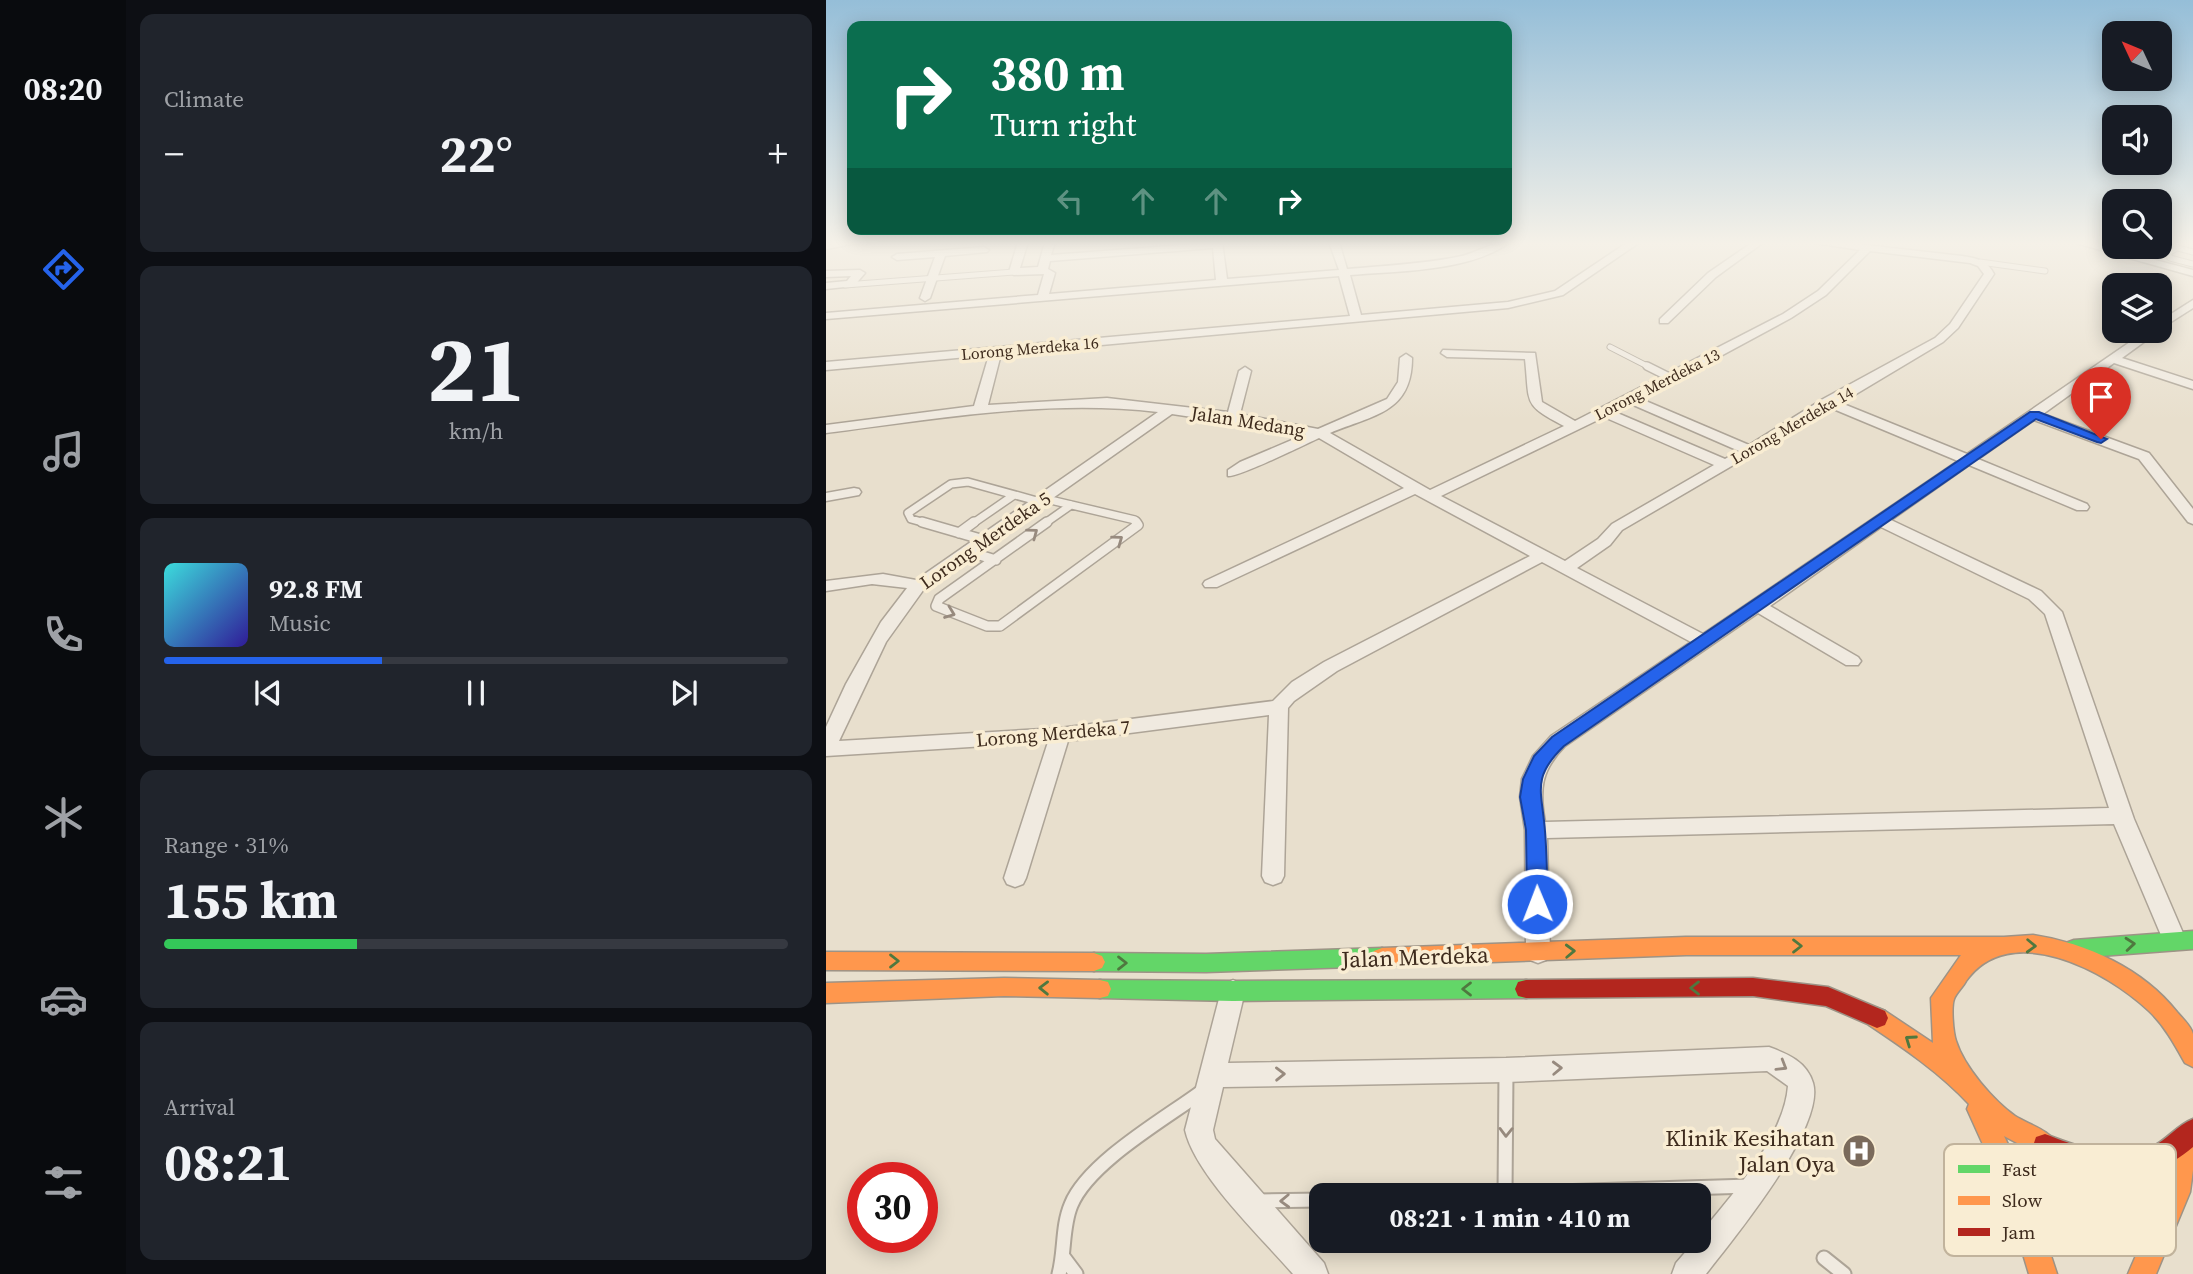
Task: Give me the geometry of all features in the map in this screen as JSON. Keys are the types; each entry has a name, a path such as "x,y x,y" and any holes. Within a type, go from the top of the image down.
{"main road":[{"path":"2066,950 2183,940"},
{"name":"Jalan Merdeka","path":"826,961 1206,963 1686,946 2033,945 2066,950"},
{"path":"2003,946 1976,955 1956,971 1943,993 1940,1020 1947,1051 1969,1088 2004,1124 2038,1144"},
{"path":"2066,950 2101,963 2135,984 2164,1010 2186,1040 2193,1056"},
{"name":"Jalan Merdeka","path":"826,993 1004,987 1233,991 1753,988 1825,996 1850,1004 1882,1021 1969,1088 1996,1144"},
{"path":"2176,1194 2189,1135"},
{"name":"Jalan Merdeka","path":"2039,1256 2043,1274"},
{"path":"2142,1274 2150,1256"}],"street":[{"path":"826,316 992,301"},
{"path":"1352,301 1356,318"},
{"name":"Lorong Merdeka 16","path":"826,366 1482,309 1521,301"},
{"path":"1664,321 1684,301"},
{"name":"Lorong Merdeka 13","path":"1430,496 1631,399 1787,316 1809,301"},
{"name":"Lorong Merdeka 14","path":"1566,568 1604,542 1617,527 1948,333 1970,301"},
{"path":"2172,319 2190,308"},
{"path":"1538,953 1536,830 1530,797 1532,779 1543,756 1558,741 1702,641 1758,606 2136,343"},
{"path":"980,409 996,351"},
{"path":"1447,353 1523,353 1531,356 1536,403 1545,411 1574,426"},
{"path":"1233,473 1245,465 1392,402 1401,394 1405,383 1406,358"},
{"path":"2113,359 2193,385"},
{"path":"1233,417 1245,370"},
{"path":"1631,399 1749,450"},
{"name":"Jalan Medang","path":"826,429 980,409 1107,402 1292,426 1321,434 1415,488 1702,641"},
{"path":"1828,402 2082,507"},
{"name":"Lorong Merdeka 5","path":"826,748 861,671 895,615 918,586 1169,410"},
{"path":"1604,412 1725,464"},
{"path":"2034,415 2144,456 2193,519"},
{"path":"1211,584 1415,488"},
{"path":"826,497 854,492"},
{"path":"1881,521 2023,589 2053,612 2120,816 2146,881 2183,940"},
{"path":"1273,876 1279,707 1295,688 1331,667 1541,556"},
{"path":"826,586 879,577 895,578 918,586"},
{"path":"1758,606 1852,661"},
{"name":"Lorong Merdeka 7","path":"826,748 1060,735 1279,707"},
{"path":"1015,878 1060,735"},
{"path":"1536,830 2120,816"},
{"path":"1233,991 1199,1130 1202,1144 1313,1274"},
{"path":"1210,1081 1769,1059 1796,1075 1802,1094 1797,1116 1756,1186 1687,1274"}],"lane":[{"path":"1610,347 1671,377"},
{"path":"984,540 911,519 908,513 951,484 968,482 1014,495 1071,505 1135,520 1138,525 1000,626 987,626 936,606 939,599 1071,505"},
{"path":"959,533 1014,495"},
{"path":"966,551 996,560"},
{"path":"1505,1183 1506,1070"},
{"path":"1059,1274 1064,1258 1071,1205 1083,1182 1210,1081"},
{"path":"1711,1188 1756,1186"},
{"path":"1249,1202 1309,1200"},
{"path":"1064,1258 1076,1274"},
{"path":"1824,1258 1844,1274"}],"traffic: fast":[{"path":"2074,949 2193,940"},
{"path":"1094,962 1206,963 1382,957"},
{"path":"1100,989 1526,989"}],"traffic: slow":[{"path":"2042,1144 2005,1123 1967,1085 1944,1042 1942,998 1969,960 1980,953 2005,946 2033,944 2060,948 2091,960 2127,980 2158,1005 2183,1037 2193,1056"},
{"path":"1382,957 1686,946 2003,946"},
{"path":"826,961 1094,962"},
{"path":"826,993 1004,987 1100,989"},
{"path":"1877,1018 1917,1044 1964,1082"},
{"path":"1979,1109 1995,1144"},
{"path":"2176,1194 2185,1140"},
{"path":"2037,1256 2043,1274"},
{"path":"2142,1274 2150,1256"}],"traffic: jam":[{"path":"1526,989 1753,987 1828,997 1877,1018"},
{"path":"2176,1145 2193,1131"}],"place":[{"name":"Klinik Kesihatan Jalan Oya","path":"1859,1151"}],"route":[{"path":"1537,904 1536,830 1530,797 1532,779 1543,756 1558,741 2034,415 2101,439"}]}
